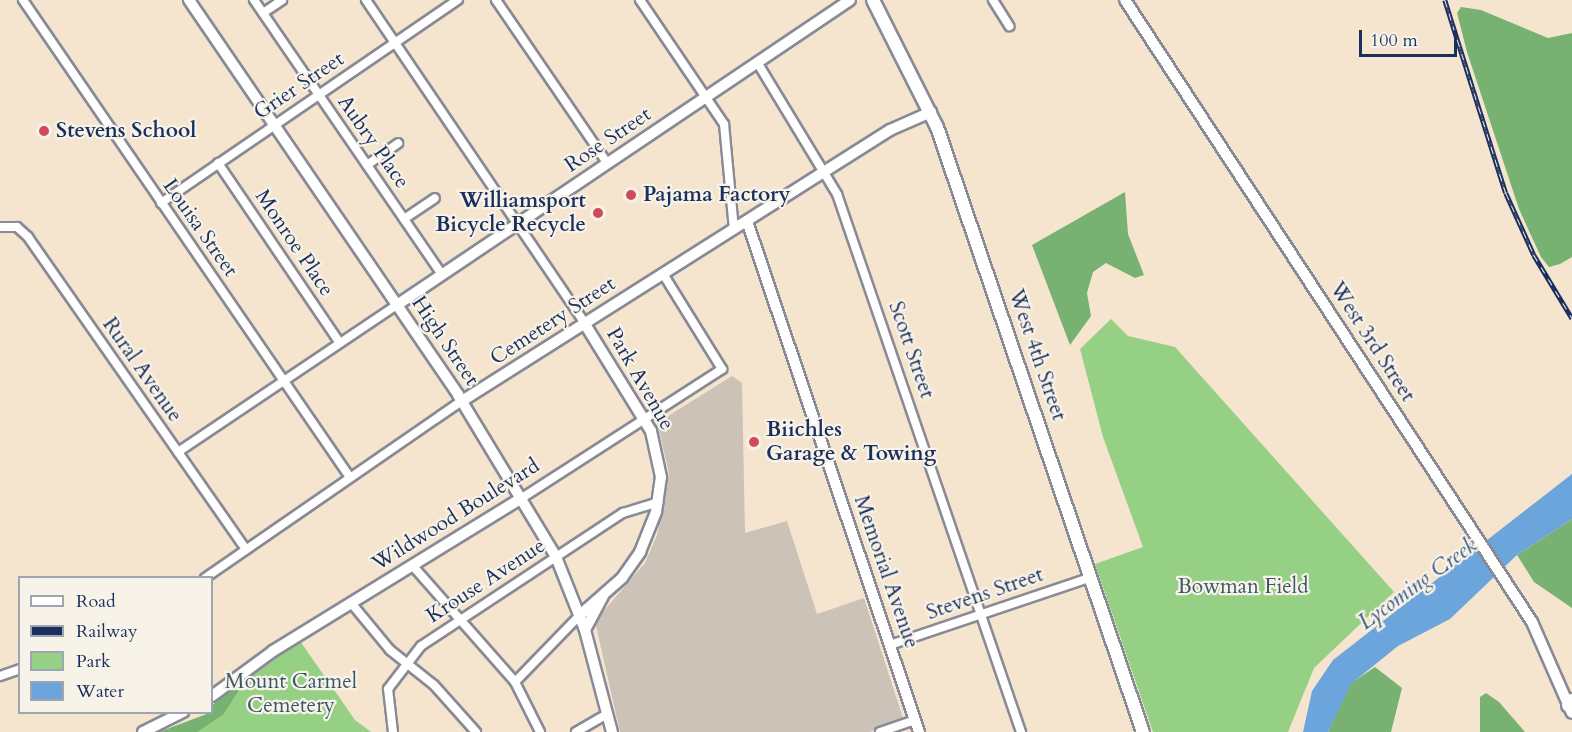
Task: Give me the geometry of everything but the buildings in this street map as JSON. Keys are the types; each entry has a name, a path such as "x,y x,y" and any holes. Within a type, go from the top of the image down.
{"main road":[{"name":"West 4th Street","path":"873,0 931,112 1092,577 1143,732"}],"street":[{"name":"Louisa Street","path":"23,0 349,476"},
{"name":"High Street","path":"189,0 462,401 522,498 556,557 580,615 612,732"},
{"name":"Aubry Place","path":"254,0 442,275"},
{"path":"263,13 282,0"},
{"name":"Park Avenue","path":"366,0 585,324 645,418 661,464 658,502 640,552 603,596 580,615 515,682"},
{"name":"Grier Street","path":"161,202 458,0"},
{"path":"496,0 607,164"},
{"path":"640,0 724,124 734,229"},
{"name":"Rose Street","path":"178,452 850,0"},
{"path":"993,0 1009,26"},
{"name":"West 3rd Street","path":"1125,0 1516,598 1544,645 1571,705"},
{"name":"Scott Street","path":"757,62 826,171 908,398 1021,732"},
{"name":"Cemetery Street","path":"209,576 349,476 462,401 907,120 931,112"},
{"path":"367,165 398,143"},
{"name":"Monroe Place","path":"218,163 340,343"},
{"path":"404,219 435,198"},
{"name":"Memorial Avenue","path":"747,220 919,732"},
{"name":"Rural Avenue","path":"0,227 17,227 28,237 246,549"},
{"name":"Wildwood Boulevard","path":"213,695 412,565 522,498 722,369 663,274"},
{"name":"Krouse Avenue","path":"393,732 386,698 404,663 459,620 631,508 658,502"},
{"path":"412,565 515,682 540,732"},
{"name":"Stevens Street","path":"891,645 1092,577"},
{"path":"585,630 603,596"},
{"path":"352,604 404,663 434,685 476,732"},
{"path":"0,676 18,670"},
{"path":"143,732 179,714"},
{"path":"576,732 607,714"},
{"path":"880,732 915,720"}],"shaded area":[{"path":"732,376 742,383 745,533 787,521 817,614 864,598 903,718 870,732 620,732 595,621 645,563 657,535 669,473 657,423"}],"green space":[{"path":"1461,7 1481,10 1548,38 1572,33 1572,257 1560,264 1549,267 1541,257 1519,209 1467,52 1457,13"},
{"path":"1125,192 1128,234 1144,275 1135,278 1106,263 1093,272 1087,293 1091,316 1070,345 1032,245"},
{"name":"Bowman Field","path":"1111,319 1128,336 1175,347 1394,592 1314,668 1288,732 1153,732 1095,564 1143,547 1103,437 1080,349"},
{"path":"1572,519 1572,608 1534,582 1517,555"},
{"name":"Mount Carmel Cemetery","path":"300,641 355,720 371,732 198,732 224,714 245,681"},
{"path":"1375,667 1402,688 1391,732 1328,732 1350,684"},
{"path":"245,681 224,714 198,732 159,732 207,714 213,714 213,704"},
{"path":"1486,693 1499,702 1525,732 1480,732 1480,697"}],"water":[{"path":"1572,474 1572,519 1517,555 1450,619 1398,646 1351,684 1328,732 1303,732 1312,691 1333,660"}],"railway":[{"path":"1445,0 1506,193 1534,255 1572,318"}],"place":[{"name":"Stevens School","path":"44,131"},
{"name":"Pajama Factory","path":"631,195"},
{"name":"Williamsport Bicycle Recycle","path":"598,213"},
{"name":"Biichles Garage & Towing","path":"754,442"}],"water label":[{"name":"Lycoming Creek","path":"1418,584"}]}
